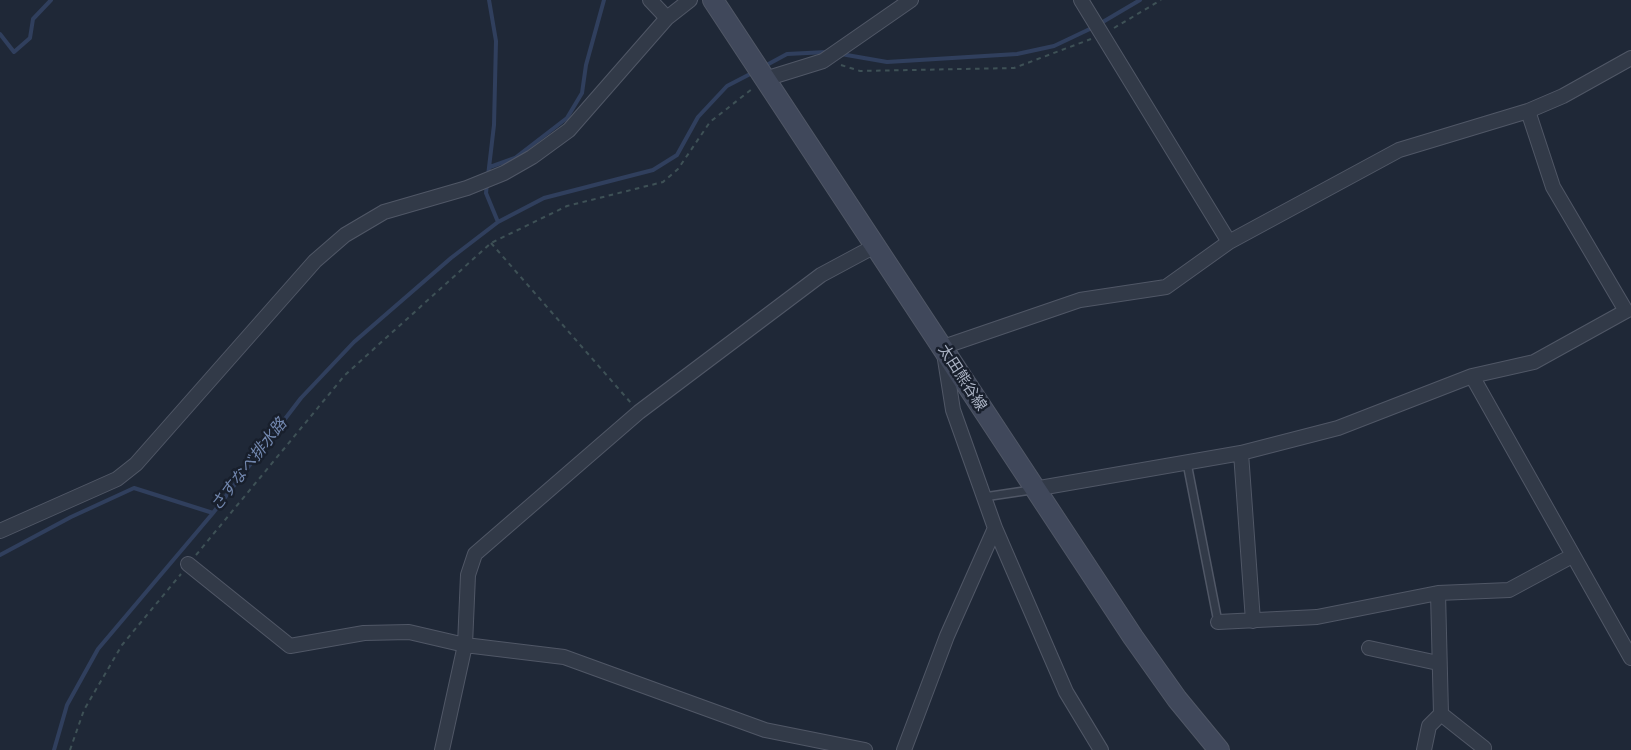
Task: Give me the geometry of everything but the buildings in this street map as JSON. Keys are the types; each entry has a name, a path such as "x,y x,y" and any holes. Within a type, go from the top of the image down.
{"main road":[{"name":"太田熊谷線","path":"713,0 1133,637 1219,750"}],"street":[{"path":"650,0 667,18"},
{"path":"0,531 117,479 136,464 315,261 345,235 384,212 479,183 532,157 569,130 667,18 690,0"},
{"path":"760,73 824,61 911,0"},
{"path":"1081,0 1229,242"},
{"path":"1101,750 1066,692 995,528 953,411 943,347 1080,300 1166,287 1229,242 1399,150 1528,111 1563,96 1631,58"},
{"path":"1034,489 1241,453 1338,428 1472,376 1534,362 1626,311 1552,187 1528,111"},
{"path":"442,750 465,645 468,575 475,554 639,412 821,275 876,246"},
{"path":"1472,376 1631,658"},
{"path":"1241,453 1253,621"},
{"path":"904,750 947,636 995,528"},
{"path":"1218,622 1317,618 1438,593 1509,590 1572,556"},
{"path":"188,564 290,646 346,635 409,632 465,645 564,657 765,730 865,750"},
{"path":"1438,593 1441,714 1484,748 1483,750"},
{"path":"1369,648 1438,663"},
{"path":"1424,750 1429,726 1441,714"}],"lane":[{"path":"1187,463 1218,622"},
{"path":"984,497 1034,489"}],"path":[{"path":"824,61 860,71 1014,68 1102,35 1161,0"},
{"path":"70,750 84,710 122,645 345,375 491,243 567,206 663,182 678,169 710,122 760,73"},
{"path":"491,243 639,412"}],"waterway":[{"path":"0,34 14,52 30,38 33,19 51,0"},
{"path":"488,176 494,125 496,41 489,0"},
{"path":"490,167 515,158 567,118 582,93 586,65 604,0"},
{"path":"1101,23 1140,0"},
{"path":"841,54 887,62 1017,54 1054,46 1094,27"},
{"path":"763,67 787,54 827,52"},
{"name":"さすなべ排水路","path":"54,750 67,705 98,649 213,513 301,398 354,342 451,258 498,222 544,198 653,170 677,155 698,117 727,86 754,72"},
{"path":"487,183 486,193 498,222"},
{"path":"0,555 71,517 134,488 213,513"}]}
